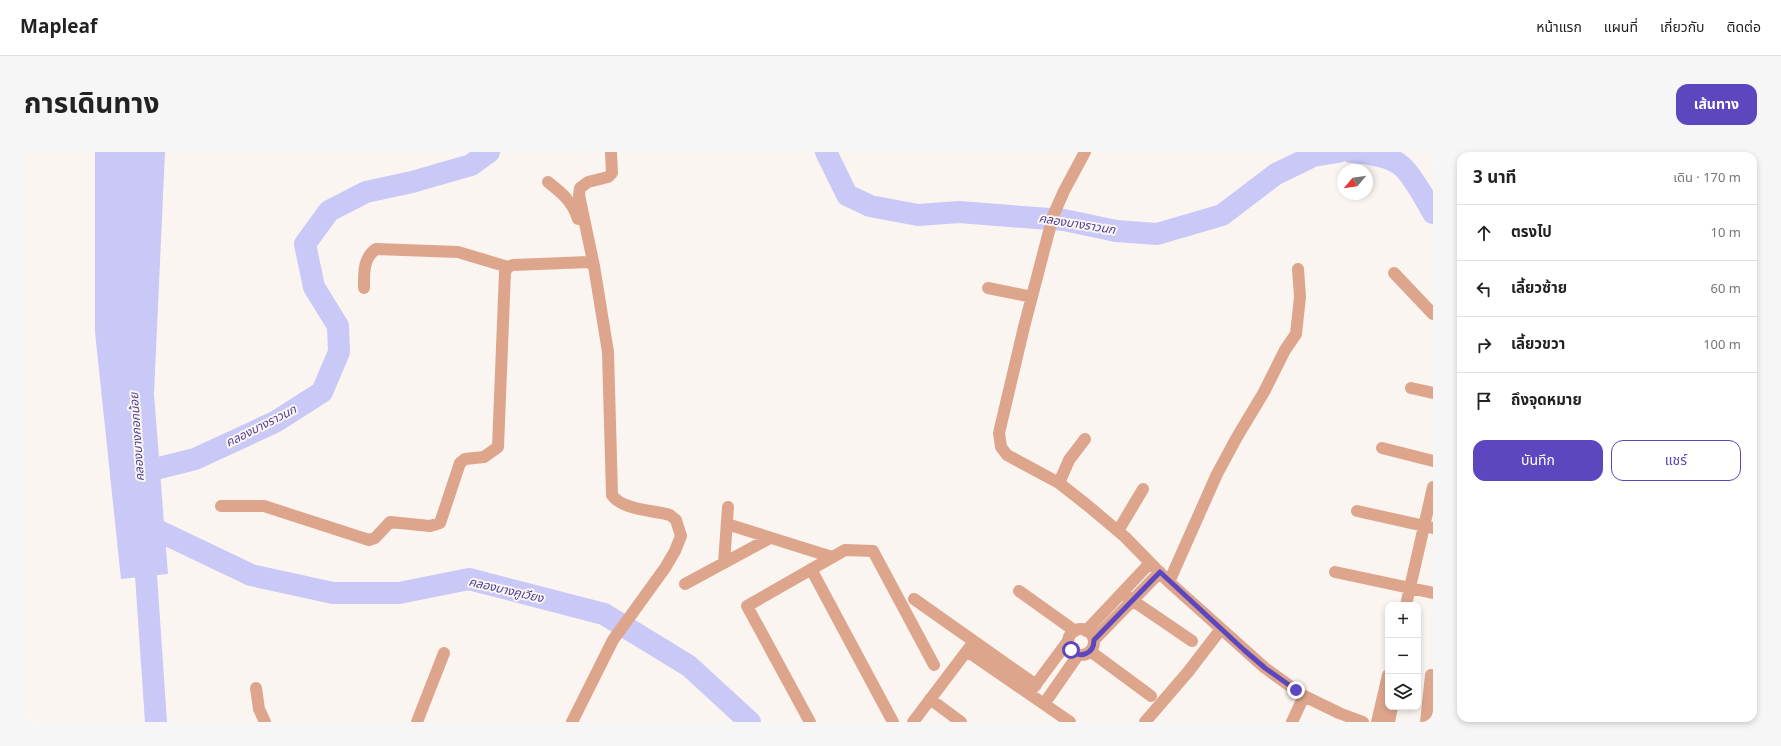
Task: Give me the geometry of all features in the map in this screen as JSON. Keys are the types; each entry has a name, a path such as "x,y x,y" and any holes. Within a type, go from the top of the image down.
{"street":[{"path":"572,722 613,640 665,568 675,551 681,536 676,520 670,515 623,505 615,500 612,495 608,352 594,266 579,195 580,188 588,182 608,177 612,173 611,152"},
{"path":"1085,152 1064,191 1053,216 999,433 1001,448 1007,455 1059,483 1118,531 1169,582 1265,668 1304,696 1339,713 1363,722"},
{"path":"548,182 568,198 575,208 581,227 588,237"},
{"path":"364,288 366,260 369,254 376,249 458,252 508,267 513,265 582,261 589,262 594,266"},
{"path":"221,506 264,506 369,540 375,538 390,522 430,526 440,523 460,463 465,459 484,457 498,447 505,272 508,267"},
{"path":"1169,582 1217,474 1264,392 1285,350 1296,334 1300,297 1298,269"},
{"path":"1394,273 1433,314"},
{"path":"988,288 1032,298"},
{"path":"1411,388 1433,393"},
{"path":"1059,483 1069,460 1084,439"},
{"path":"1382,448 1433,461"},
{"path":"1407,602 1429,527 1433,487"},
{"path":"1118,531 1143,489"},
{"path":"724,563 728,507"},
{"path":"1357,512 1429,527"},
{"path":"727,524 832,557"},
{"path":"685,584 770,538"},
{"path":"810,722 747,606 845,550 873,551 934,665"},
{"path":"1033,689 1083,639 1150,563"},
{"path":"811,569 893,722"},
{"path":"1078,655 1071,650 1132,600 1160,572"},
{"path":"1335,572 1433,593"},
{"path":"1019,591 1083,639 1152,696"},
{"path":"1122,593 1192,641"},
{"path":"914,599 970,646 1033,689 1044,704 1070,722"},
{"path":"1145,722 1188,672 1221,629"},
{"path":"1044,704 1078,655 1082,655 1083,639"},
{"path":"913,722 970,646"},
{"path":"418,722 444,653"},
{"path":"1426,722 1431,675"},
{"path":"256,688 259,709 265,722"},
{"path":"1377,722 1385,688"},
{"path":"1292,722 1304,696"},
{"path":"930,700 961,722"},
{"path":"1389,722 1391,710"}],"water":[{"path":"95,152 165,152 154,394 168,574 121,579 95,332"}],"waterway":[{"name":"คลองบางราวนก","path":"139,473 195,459 275,422 322,392 339,352 338,326 314,287 305,244 329,211 366,192 412,182 471,165 489,152"},
{"name":"คลองบางราวนก","path":"826,152 847,195 870,206 918,215 959,212 1064,220 1116,231 1157,234 1222,215 1276,174 1313,156 1338,152"},
{"name":"คลองบางราวนก","path":"1351,152 1382,157 1399,164 1413,180 1433,213"},
{"name":"คลองบางคูเวียง","path":"142,523 251,575 333,593 399,593 469,579 604,614 689,666 750,722"},
{"name":"คลองบางกอกน้อย","path":"144,546 156,722"}],"route":[{"path":"1071,650 1078,655 1086,654 1090,651 1094,644 1094,640 1160,572 1169,582 1244,650 1265,668 1296,690"}]}
